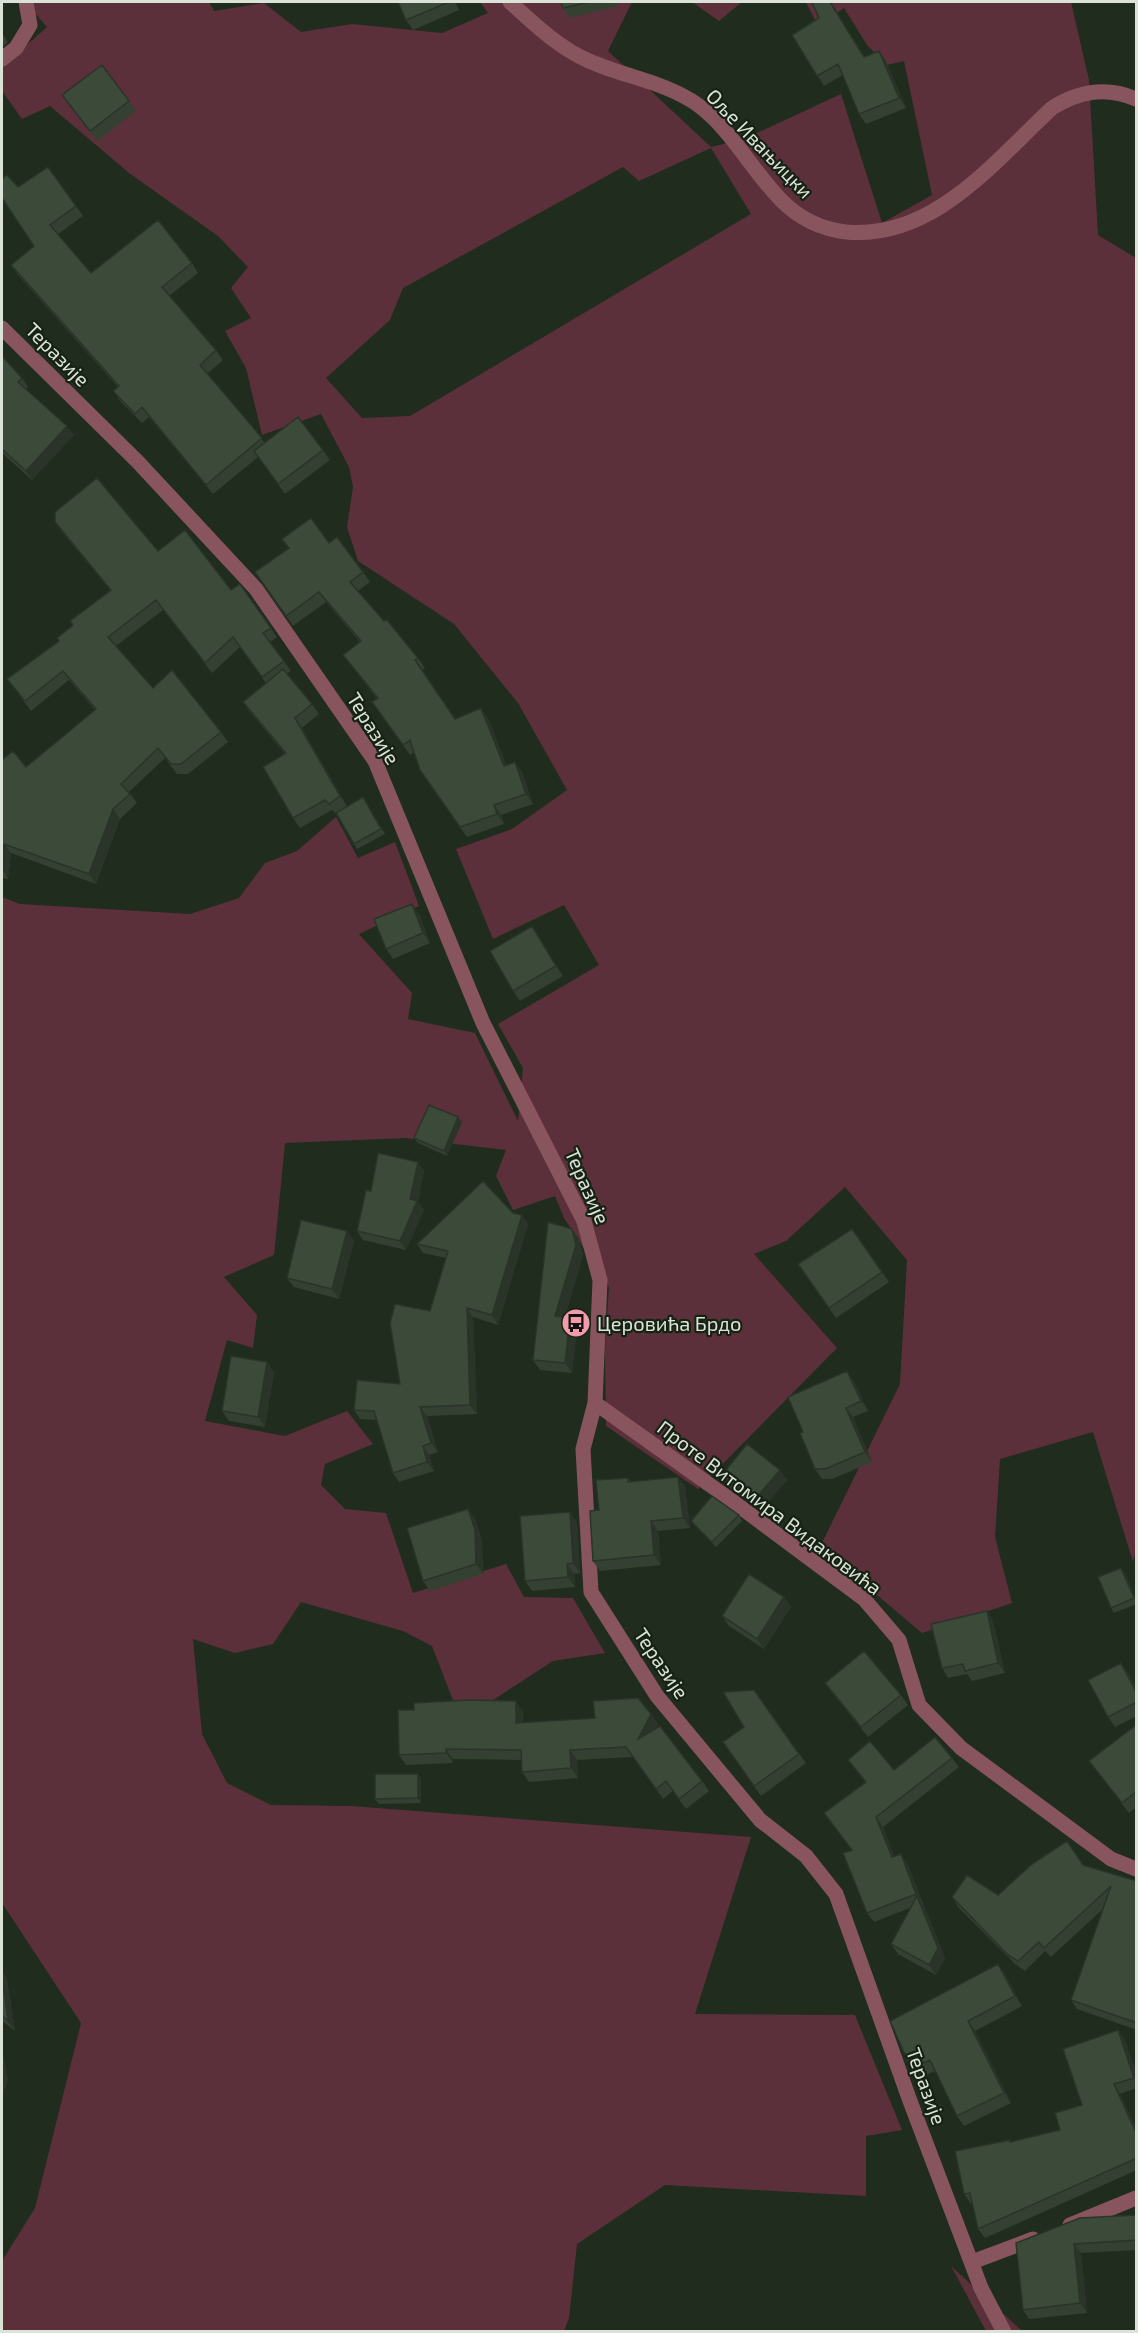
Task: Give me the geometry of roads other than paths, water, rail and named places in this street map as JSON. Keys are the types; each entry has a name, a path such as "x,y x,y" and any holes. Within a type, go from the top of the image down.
{"street":[{"path":"2,59 16,48 30,25 26,2"},
{"name":"Оље Ивањицки","path":"510,2 534,24 571,52 591,62 684,96 700,106 717,122 781,201 804,218 833,231 861,233 887,231 934,212 973,182 1052,108 1068,98 1088,92 1110,91 1137,99"},
{"name":"Теразије","path":"2,328 138,462 256,589 375,761 483,1023 584,1221 600,1280 595,1403 583,1449 591,1592 657,1696 760,1820 806,1856 836,1894 910,2101 981,2288 1004,2331"},
{"name":"Проте Витомира Видаковића","path":"595,1403 864,1599 899,1640 919,1705 961,1748 1111,1859 1137,1869"},
{"path":"972,2262 1137,2198"}],"place":[{"name":"Церовића Брдо","path":"576,1323"}]}
